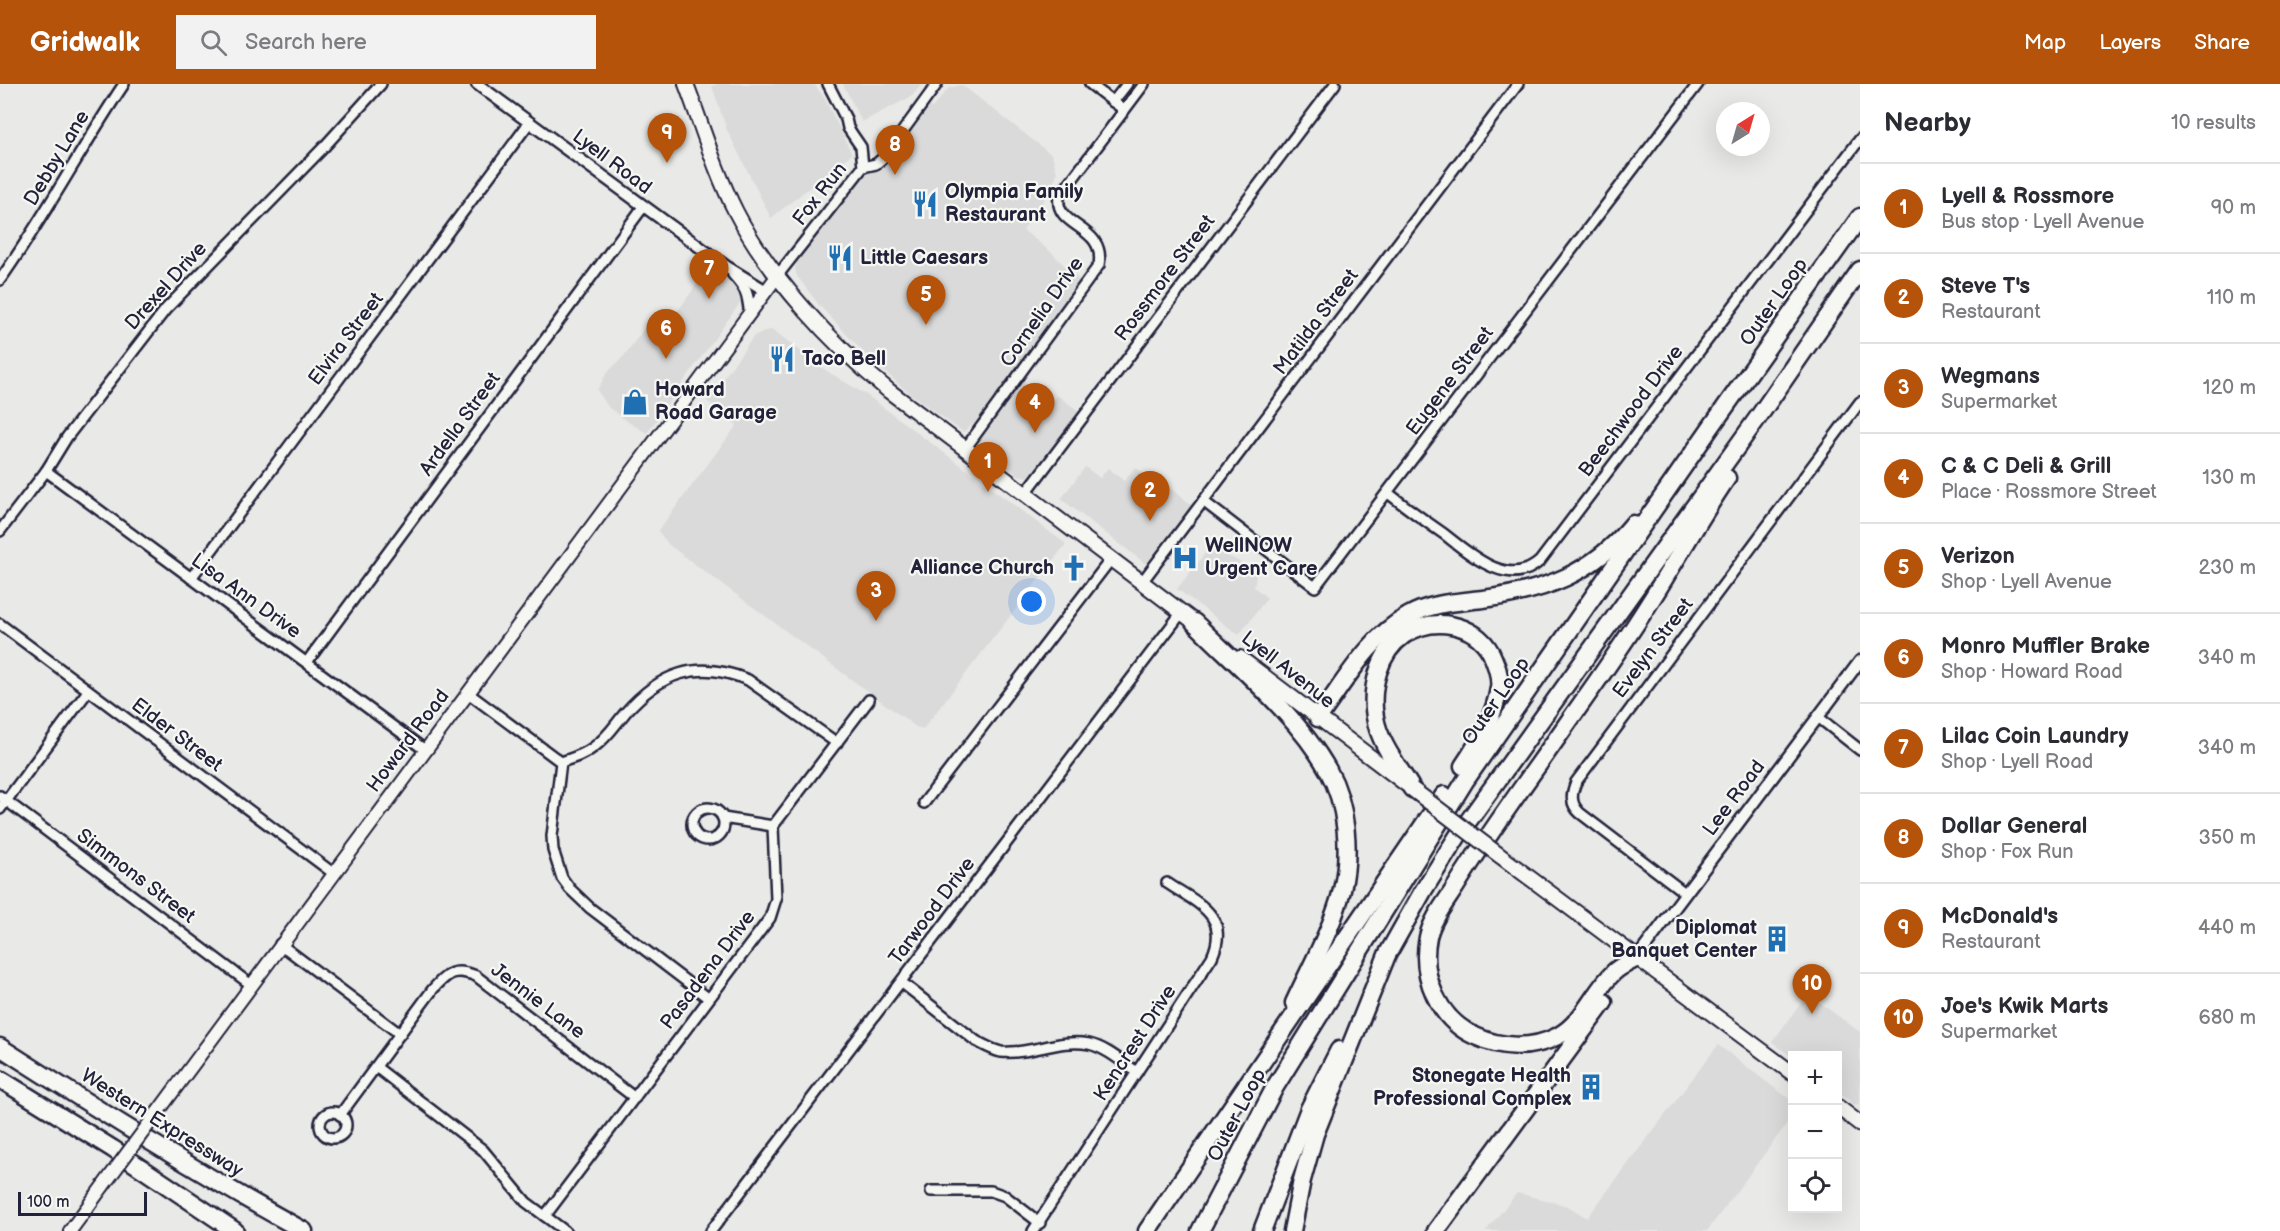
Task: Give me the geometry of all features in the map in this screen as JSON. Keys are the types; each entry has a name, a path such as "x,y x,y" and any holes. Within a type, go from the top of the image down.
{"highway":[{"name":"Outer Loop","path":"1200,1231 1275,1087 1465,781 1860,217"},
{"path":"1262,1231 1309,1109 1423,891 1459,834 1759,416 1860,270"},
{"path":"1637,958 1615,971 1588,1006 1559,1036 1540,1043 1515,1047 1491,1043 1470,1034 1455,1022 1439,1005 1433,993 1428,979 1426,956 1428,938 1436,918 1470,863 1649,604 1699,520 1745,450 1759,416"},
{"path":"1318,718 1371,648 1408,616 1427,607 1509,596 1549,586 1577,573 1602,555 1635,523 1711,428"},
{"path":"1188,617 1297,728 1328,770 1342,807 1346,848 1342,888 1332,920 1272,1049"},
{"path":"1147,1231 1474,749 1493,707 1499,687 1497,666 1487,647 1474,633 1454,625 1433,624 1404,635 1384,657 1378,672 1375,685 1375,717 1381,738 1412,789"},
{"path":"1474,749 1497,737"},
{"path":"1292,1231 1302,1180 1315,1134 1388,955"},
{"path":"1436,1231 1637,958"},
{"name":"Western Expressway","path":"0,1047 178,1158 304,1231"},
{"path":"0,1079 113,1149 235,1231"},
{"path":"1443,1231 1468,1189"}],"main road":[{"name":"Lyell Avenue","path":"686,84 720,176 736,212 778,275 820,327 861,367 1318,718 1788,1070"},
{"name":"Howard Road","path":"70,1231 250,984 778,275"},
{"path":"1842,1110 1860,1124"}],"street":[{"name":"Debby Lane","path":"0,280 26,244 91,134 124,84"},
{"name":"Drexel Drive","path":"0,531 46,471 67,437 166,309 324,147 381,84"},
{"name":"Lyell Road","path":"477,84 726,267 766,291"},
{"path":"828,84 846,119 848,128 861,147 863,167"},
{"name":"Fox Run","path":"778,275 863,167 876,164 884,157 937,84"},
{"path":"1090,84 1125,110"},
{"path":"1113,102 1126,84"},
{"name":"Cornelia Drive","path":"965,449 1100,265 1100,249 1096,241 1060,212 1059,197 1144,84"},
{"name":"Rossmore Street","path":"1025,494 1335,84"},
{"name":"Matilda Street","path":"1142,582 1518,84"},
{"name":"Eugene Street","path":"1203,501 1315,587 1698,84"},
{"name":"Elvira Street","path":"191,578 529,123"},
{"name":"Beechwood Drive","path":"1388,493 1487,565 1510,572 1522,572 1532,568 1540,561 1860,139"},
{"name":"Ardella Street","path":"307,662 643,207"},
{"name":"Lyell Road","path":"726,267 744,286 750,313"},
{"name":"Evelyn Street","path":"1685,893 1580,813 1572,802 1572,790 1860,402"},
{"name":"Lisa Ann Drive","path":"46,471 425,750"},
{"path":"924,803 1111,559"},
{"name":"Tarwood Drive","path":"711,1231 901,982 1188,617"},
{"name":"Elder Street","path":"0,624 333,873"},
{"name":"Lee Road","path":"1637,958 1860,661"},
{"path":"561,762 580,756 594,747 609,734 640,697 660,681 679,673 700,670 734,674 748,680 837,743"},
{"path":"0,809 3,799 88,691"},
{"path":"468,693 561,762"},
{"path":"723,818 773,826 869,700"},
{"path":"1818,717 1860,750"},
{"path":"561,762 552,836 553,850 562,878 570,890 585,904 708,998"},
{"name":"Simmons Street","path":"3,799 250,984"},
{"name":"Pasadena Drive","path":"545,1216 770,918 776,899 773,826"},
{"name":"Kencrest Drive","path":"1033,1231 1212,957 1217,945 1217,927 1212,916 1204,907 1167,883"},
{"path":"280,944 400,1034 340,1115"},
{"name":"Jennie Lane","path":"400,1034 443,977 453,972 463,971 476,976 635,1098"},
{"path":"901,982 976,1041 989,1048 1002,1052 1081,1043 1103,1049 1137,1072"},
{"path":"376,1067 483,1150 526,1202 565,1231"},
{"path":"931,1191 991,1191 1005,1196 1040,1223"}],"shaded area":[{"path":"718,84 814,84 824,97 852,154 771,218 727,130 712,86"},
{"path":"843,84 922,84 912,96 862,122"},
{"path":"962,85 1052,155 1057,173 1051,190 1023,230 1051,252 1082,283 980,419 963,432 909,393 867,356 819,305 797,276 795,269 797,262 920,101 932,108 949,88"},
{"path":"710,266 739,288 742,300 647,433 609,408 597,390 607,373 624,356 652,318 667,326"},
{"path":"773,330 827,371 868,396 1066,544 923,729 916,727 669,545 658,531 737,425 707,401 754,336"},
{"path":"1021,380 1050,402 1057,395 1081,413 1028,477 1018,475 980,447 978,441"},
{"path":"1085,467 1100,478 1108,468 1124,481 1135,467 1161,485 1164,483 1192,505 1146,564 1061,499"},
{"path":"1210,547 1238,561 1256,576 1254,587 1267,598 1239,635 1177,589"},
{"path":"1808,994 1860,1032 1860,1102 1856,1106 1842,1095 1842,1051 1788,1051 1788,1054 1772,1042"},
{"path":"1718,1045 1788,1098 1788,1122 1707,1231 1486,1231 1517,1193 1568,1206 1587,1218"}],"place":[{"name":"McDonald's","path":"667,163"},
{"name":"Dollar General","path":"895,175"},
{"name":"Olympia Family Restaurant","path":"925,204"},
{"name":"Little Caesars","path":"840,258"},
{"name":"Lilac Coin Laundry","path":"709,299"},
{"name":"Verizon","path":"926,325"},
{"name":"Monro Muffler Brake","path":"666,359"},
{"name":"Taco Bell","path":"782,359"},
{"name":"Howard Road Garage","path":"635,402"},
{"name":"C & C Deli & Grill","path":"1035,433"},
{"name":"Lyell & Rossmore","path":"988,492"},
{"name":"Steve T's","path":"1150,521"},
{"name":"WellNOW Urgent Care","path":"1185,558"},
{"name":"Alliance Church","path":"1074,568"},
{"name":"Wegmans","path":"876,621"},
{"name":"Diplomat Banquet Center","path":"1777,939"},
{"name":"Joe's Kwik Marts","path":"1812,1014"},
{"name":"Stonegate Health Professional Complex","path":"1591,1087"}]}
